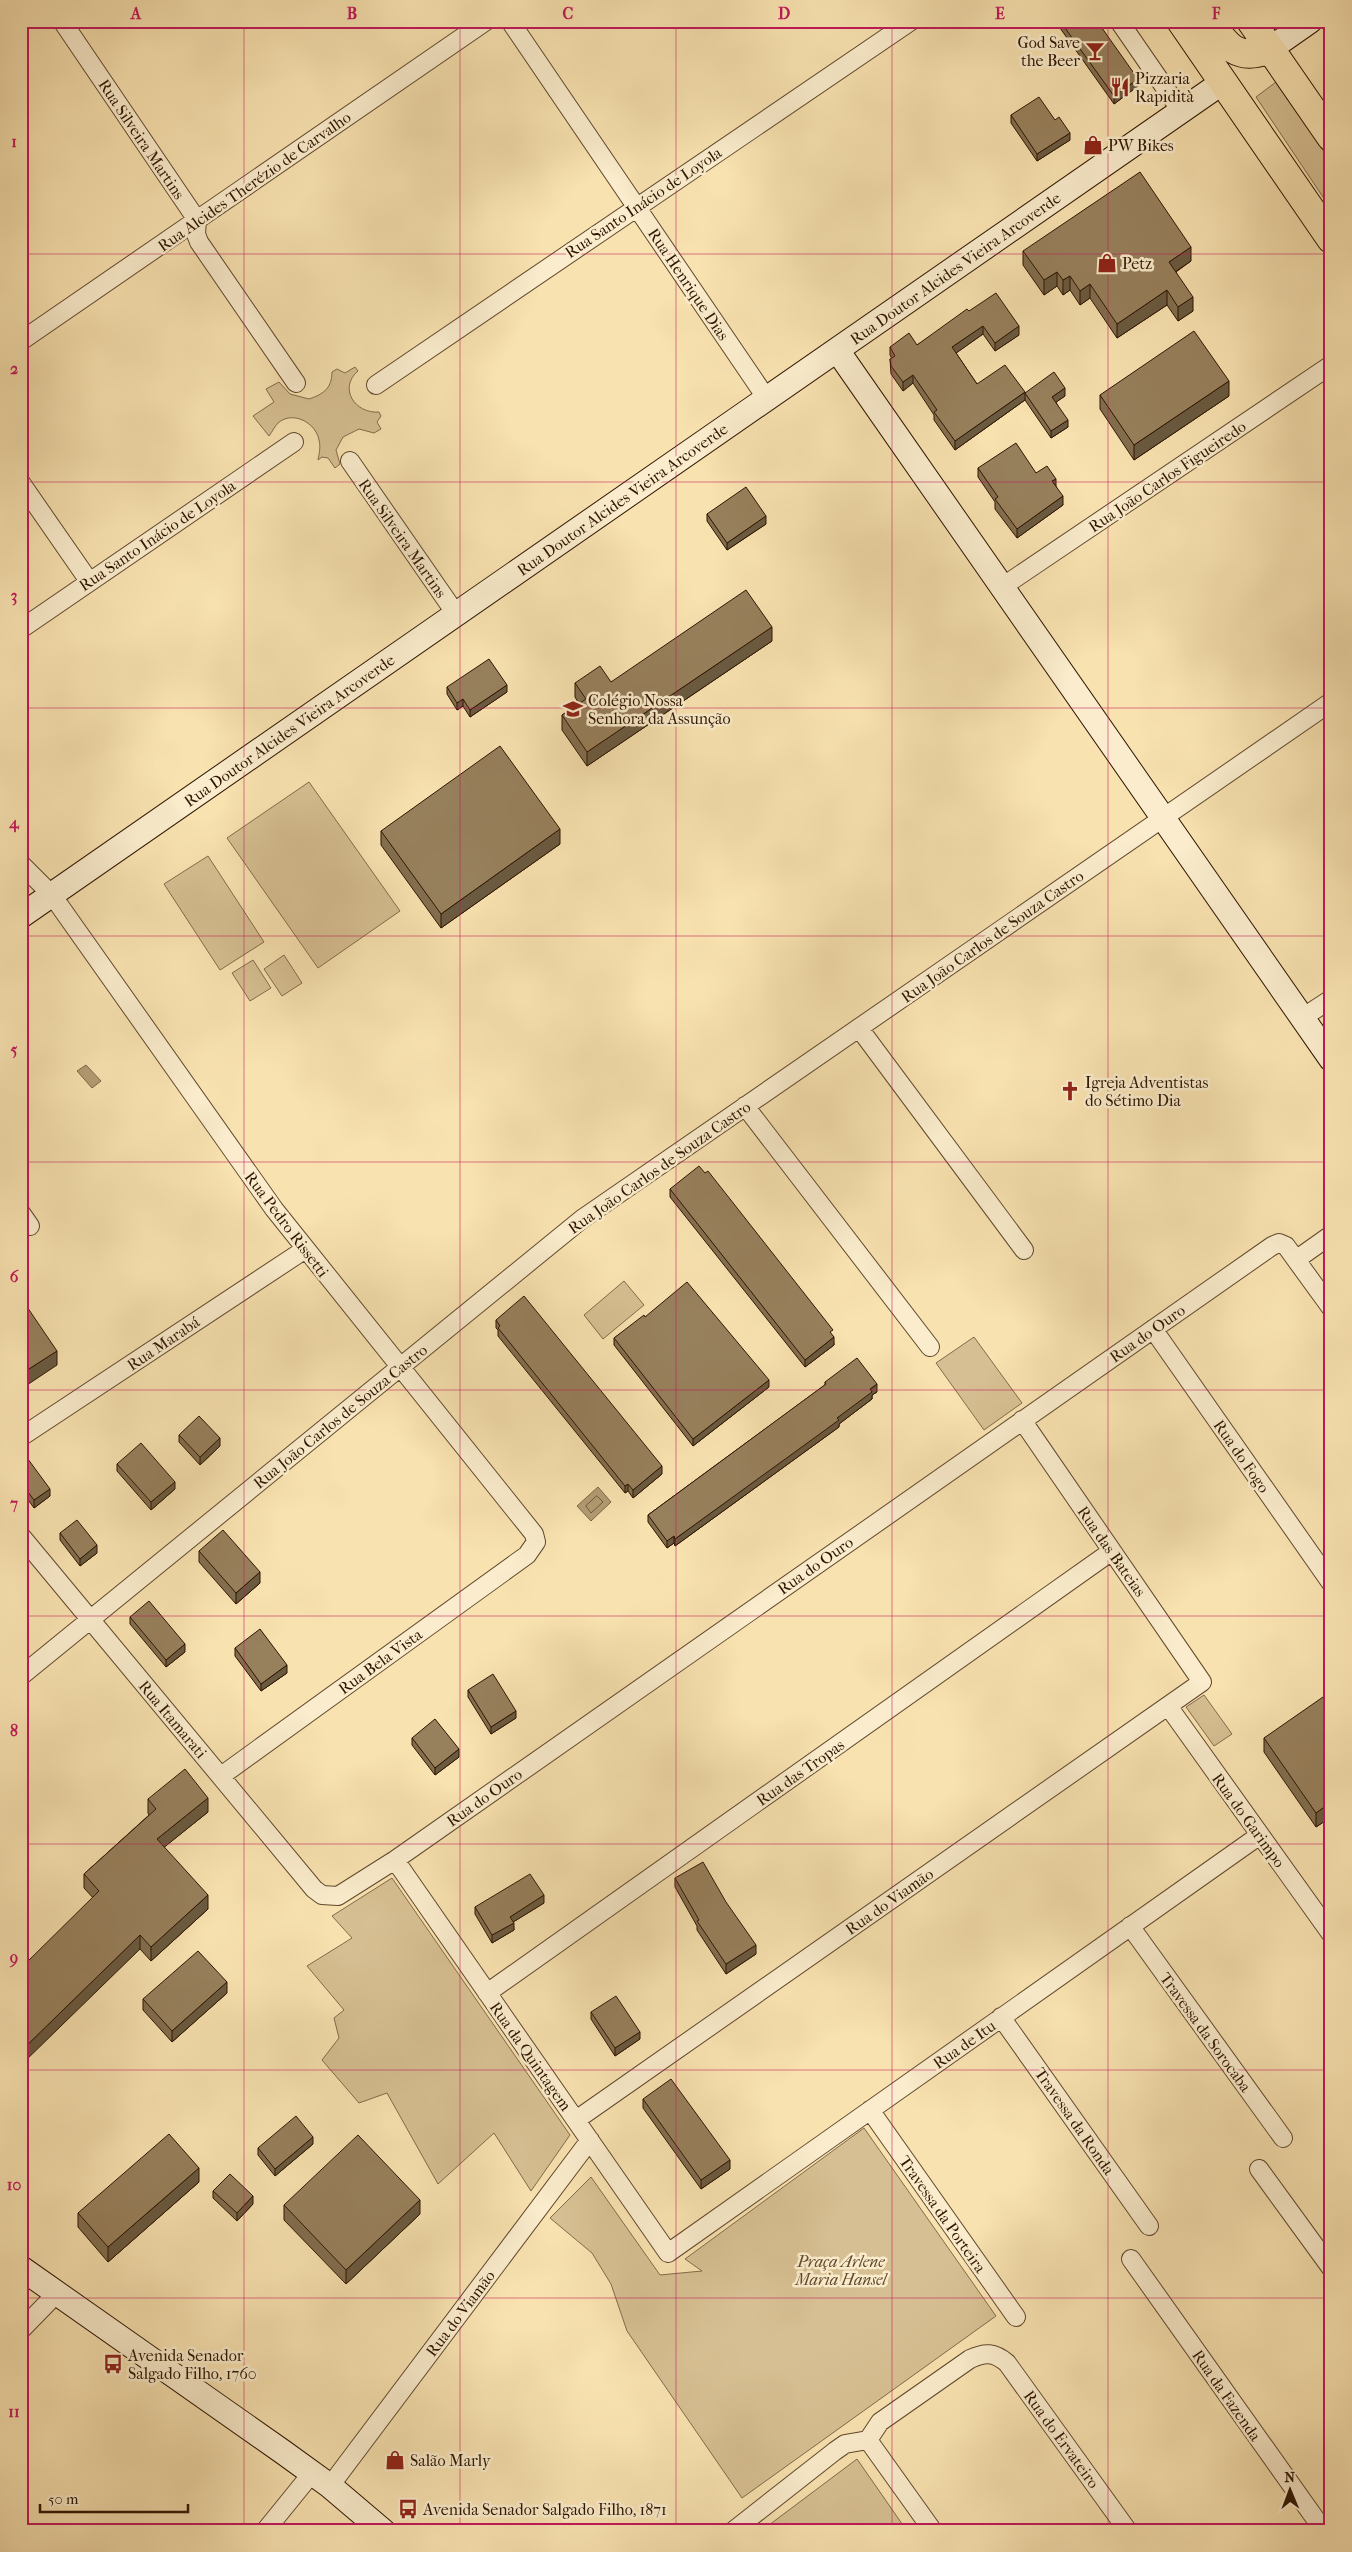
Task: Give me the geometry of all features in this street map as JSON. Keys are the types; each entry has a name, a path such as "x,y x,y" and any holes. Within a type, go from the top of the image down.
{"highway":[{"path":"1181,21 1331,239"},
{"path":"1209,21 1227,46 1237,52 1259,53 1270,49"},
{"path":"1251,21 1331,137"}],"street":[{"name":"Rua Silveira Martins","path":"62,21 197,220 196,234 199,242 296,382"},
{"name":"Rua Alcides Therézio de Carvalho","path":"21,341 486,21"},
{"name":"Rua Henrique Dias","path":"510,21 767,398"},
{"name":"Rua Santo Inácio de Loyola","path":"376,385 910,21"},
{"path":"1119,21 1181,111"},
{"path":"1270,49 1310,21"},
{"name":"Rua Doutor Alcides Vieira Arcoverde","path":"21,916 1223,82"},
{"path":"837,350 1331,1059"},
{"name":"Rua João Carlos Figueiredo","path":"1002,587 1331,365"},
{"name":"Rua Santo Inácio de Loyola","path":"21,629 294,442"},
{"name":"Rua Silveira Martins","path":"350,461 456,614"},
{"path":"21,483 89,581"},
{"name":"Rua João Carlos de Souza Castro","path":"21,1676 582,1219 1331,702"},
{"path":"21,864 52,895"},
{"name":"Rua Pedro Rissetti","path":"52,895 304,1250 532,1528 536,1542"},
{"path":"1302,1018 1331,999"},
{"path":"859,1028 1024,1250"},
{"path":"745,1106 930,1347"},
{"path":"1331,1235 1297,1260 1331,1308"},
{"name":"Rua do Ouro","path":"330,1897 346,1893 395,1860 1272,1246 1279,1243 1286,1246 1297,1260"},
{"name":"Rua Marabá","path":"21,1437 304,1250"},
{"name":"Rua do Fogo","path":"1153,1329 1331,1583"},
{"name":"Rua das Bateias","path":"1022,1420 1202,1682"},
{"name":"Rua Itamarati","path":"21,1536 314,1889 330,1897"},
{"name":"Rua Bela Vista","path":"221,1776 527,1555 536,1542"},
{"name":"Rua das Tropas","path":"487,1993 1112,1551"},
{"name":"Rua do Viamão","path":"576,2120 1202,1682"},
{"name":"Rua do Garimpo","path":"1168,1706 1331,1934"},
{"name":"Rua de Itu","path":"668,2253 1260,1835"},
{"name":"Rua da Quintagem","path":"395,1860 668,2253"},
{"name":"Travessa da Sorocaba","path":"1130,1926 1282,2138"},
{"name":"Travessa da Ronda","path":"1002,2017 1149,2226"},
{"name":"Travessa da Porteira","path":"870,2110 1016,2317"},
{"name":"Rua do Viamão","path":"265,2531 321,2480 590,2140"},
{"path":"1259,2168 1331,2268"},
{"name":"Rua da Fazenda","path":"1131,2259 1324,2531"},
{"path":"21,2268 321,2480 383,2531"},
{"path":"21,2330 57,2293"},
{"name":"Rua do Ervateiro","path":"868,2440 880,2422 970,2359 980,2354 991,2353 1007,2363 1128,2531"},
{"path":"733,2531 845,2444 868,2440 933,2531"}],"green space":[{"path":"1276,82 1331,162 1331,209 1256,97"},
{"path":"355,367 358,371 349,385 352,399 363,409 370,412 379,412 381,416 377,422 381,429 374,433 359,429 343,437 336,450 340,464 335,468 328,458 322,457 318,460 320,448 317,434 303,420 297,418 284,419 277,424 269,436 253,416 274,402 266,389 279,382 290,394 309,399 326,390 331,382 332,372 337,369 345,373"},
{"path":"309,782 400,911 318,968 227,838"},
{"path":"208,856 264,942 220,970 164,884"},
{"path":"284,955 302,983 282,996 264,969"},
{"path":"253,960 271,988 250,1001 232,973"},
{"path":"624,1281 644,1305 603,1339 584,1315"},
{"path":"974,1337 1022,1403 984,1430 936,1363"},
{"path":"1204,1695 1232,1734 1214,1746 1186,1707"},
{"path":"392,1878 570,2135 531,2191 494,2133 438,2184 387,2093 359,2103 322,2060 339,2038 334,2018 344,2010 307,1966 352,1938 332,1916"},
{"name":"Praça Arlene Maria Hansel","path":"864,2128 996,2316 742,2498 627,2331 611,2284 592,2253 550,2218 591,2177 660,2275 702,2271 685,2259"},
{"path":"857,2459 907,2531 761,2531"}],"water":[{"path":"86,1065 101,1081 92,1088 77,1071"},
{"path":"598,1487 611,1502 591,1521 577,1506"}],"building":[{"path":"1060,21 1097,21 1138,79 1114,96"},
{"path":"1039,97 1055,120 1059,117 1070,133 1037,154 1011,115"},
{"name":"Petz","path":"1140,172 1191,247 1169,262 1193,297 1178,307 1167,290 1117,324 1090,284 1080,291 1070,276 1063,280 1057,272 1044,280 1023,251"},
{"path":"996,293 1019,326 995,343 983,326 952,347 977,384 1005,365 1025,392 955,441 934,412 937,410 913,375 903,382 891,366 890,359 895,356 890,347 909,333 917,345 967,309 969,311"},
{"path":"1194,331 1229,381 1134,445 1100,395"},
{"path":"1054,372 1065,388 1052,397 1068,420 1051,431 1025,393"},
{"path":"1016,443 1036,473 1047,466 1056,479 1052,481 1063,496 1017,529 995,499 998,497 978,468"},
{"path":"746,487 766,516 727,543 707,514"},
{"path":"746,590 772,627 587,752 562,715 586,699 575,683 600,666 611,682"},
{"path":"489,659 507,685 470,710 463,699 457,703 447,687"},
{"path":"500,746 560,829 441,914 381,831"},
{"path":"699,1166 705,1173 708,1171 833,1330 830,1332 834,1337 805,1360 670,1189"},
{"path":"687,1282 769,1380 693,1439 614,1338 644,1315 645,1317"},
{"path":"524,1296 662,1466 633,1490 628,1484 625,1486 498,1328 500,1326 496,1320"},
{"path":"21,1298 57,1351 21,1374"},
{"path":"857,1358 877,1384 870,1389 872,1392 837,1418 839,1420 675,1539 674,1536 667,1541 648,1515 826,1384 825,1382"},
{"path":"199,1416 220,1438 200,1457 179,1435"},
{"path":"141,1443 175,1482 151,1502 117,1464"},
{"path":"22,1451 50,1489 34,1500 21,1483"},
{"path":"77,1520 97,1545 80,1559 60,1533"},
{"path":"223,1530 260,1572 236,1593 199,1551"},
{"path":"149,1601 185,1644 166,1660 130,1617"},
{"path":"260,1629 287,1665 261,1684 235,1648"},
{"path":"493,1674 516,1711 491,1727 468,1690"},
{"path":"1323,1697 1331,1708 1331,1802 1316,1813 1264,1738"},
{"path":"435,1719 459,1749 435,1768 412,1738"},
{"path":"185,1769 208,1798 157,1839 208,1895 151,1947 140,1935 21,2051 21,1968 99,1891 84,1874 156,1809 148,1799"},
{"path":"703,1862 726,1902 756,1945 726,1964 697,1921 699,1920 675,1878"},
{"path":"530,1874 544,1895 510,1917 514,1923 492,1935 475,1907"},
{"path":"198,1951 227,1982 172,2031 143,1999"},
{"path":"616,1996 640,2032 615,2048 591,2012"},
{"path":"671,2079 730,2160 701,2180 643,2099"},
{"path":"296,2116 313,2137 275,2169 258,2148"},
{"path":"169,2134 199,2168 108,2247 78,2213"},
{"path":"358,2135 420,2200 346,2270 284,2205"},
{"path":"230,2174 253,2196 237,2213 213,2191"}],"place":[{"name":"God Save the Beer","path":"1095,51"},
{"name":"Pizzaria Rapidità","path":"1120,87"},
{"name":"PW Bikes","path":"1093,145"},
{"name":"Petz","path":"1107,263"},
{"name":"Colégio Nossa Senhora da Assunção","path":"573,709"},
{"name":"Igreja Adventistas do Sétimo Dia","path":"1070,1091"},
{"name":"Avenida Senador Salgado Filho, 1760","path":"113,2364"},
{"name":"Salão Marly","path":"395,2460"},
{"name":"Avenida Senador Salgado Filho, 1871","path":"408,2509"}]}
